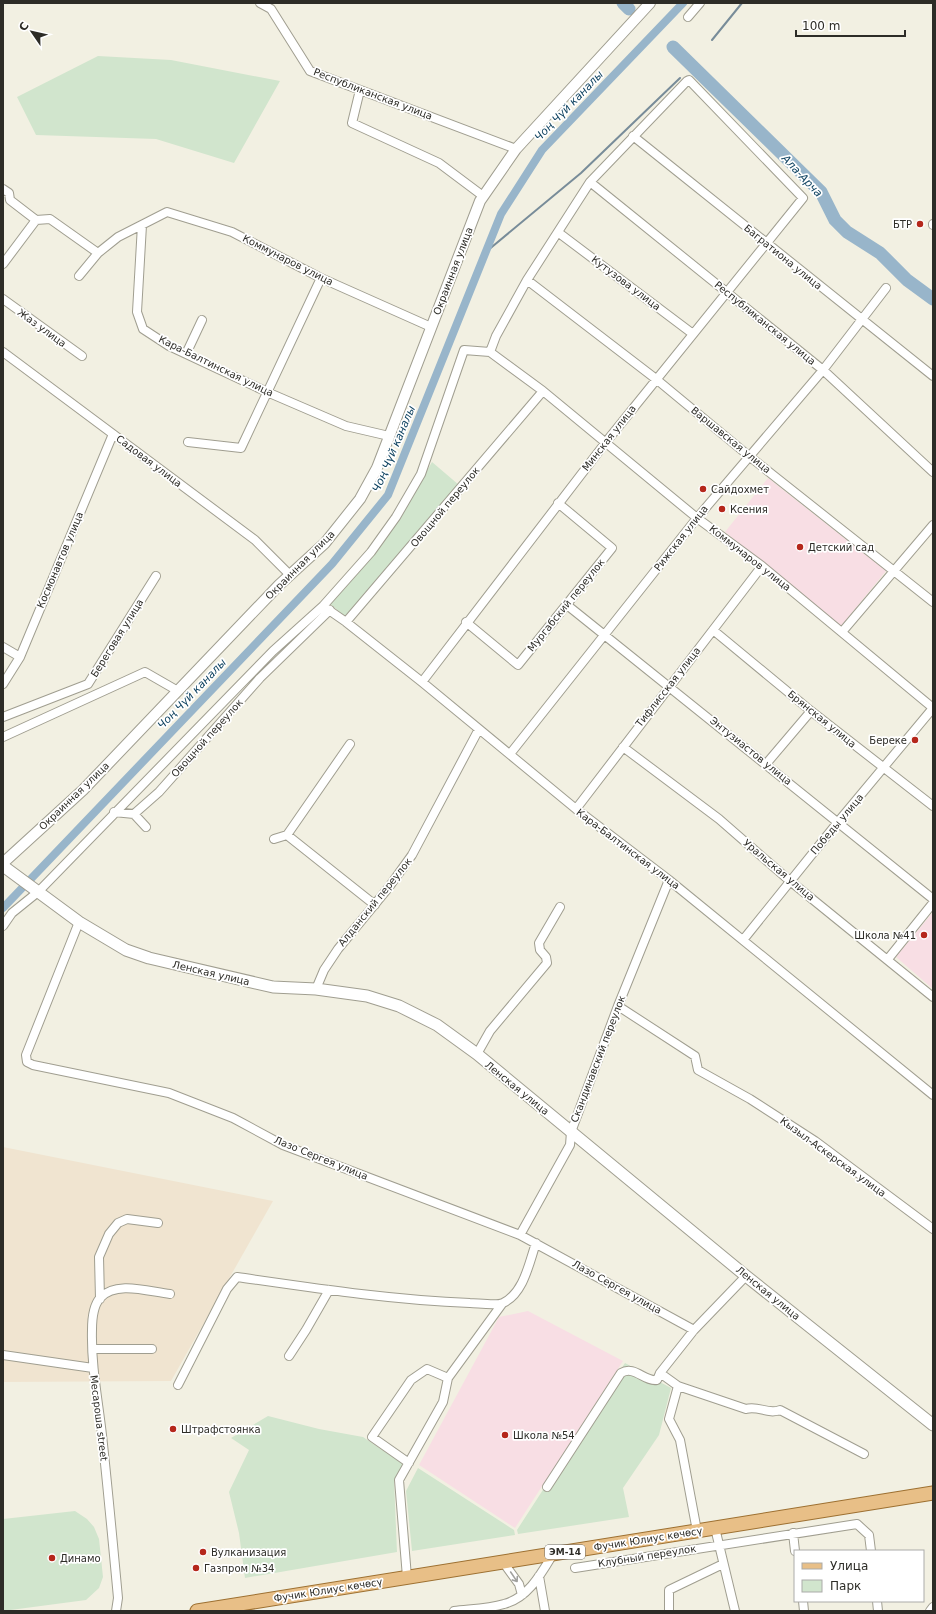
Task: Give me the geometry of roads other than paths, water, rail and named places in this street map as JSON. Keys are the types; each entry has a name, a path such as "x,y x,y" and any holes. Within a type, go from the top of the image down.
{"main road":[{"name":"Ленская улица","path":"3,865 79,922 126,950 149,958 273,987 316,989 366,996 399,1006 437,1025 477,1054 746,1276 933,1425"},
{"name":"Фучик Юлиус көчөсү","path":"197,1611 933,1493"}],"street":[{"name":"Республиканская улица","path":"260,3 271,9 310,70 516,149"},
{"name":"Окраинная улица","path":"3,865 83,790 290,575 325,543 360,499 377,468 483,196 516,149 650,3"},
{"path":"688,17 700,3"},
{"name":"Минская улица","path":"422,682 466,622 606,442 803,198 689,80 686,81 633,136"},
{"path":"360,90 352,122 439,163 483,196"},
{"path":"3,926 12,913 36,891 273,651 323,606 371,552 396,517 421,474 464,350 490,352 496,336 527,280 559,233 590,182 633,136"},
{"name":"Багратиона улица","path":"633,136 861,320 933,376"},
{"name":"Республиканская улица","path":"590,182 823,370 933,472"},
{"path":"3,189 9,193 10,200 36,220 50,219 98,253"},
{"name":"Коммунаров улица","path":"79,276 98,253 118,237 167,212 232,232 321,278 431,327"},
{"path":"3,264 36,220"},
{"name":"Кара-Балтинская улица","path":"142,224 137,312 143,329 170,346 267,392 346,426 389,436"},
{"name":"Кутузова улица","path":"559,233 692,334"},
{"path":"188,442 241,448 321,278"},
{"name":"Варшавская улица","path":"527,280 656,379 749,456 933,602"},
{"name":"Рижская улица","path":"510,754 606,635 697,518 823,370 886,288"},
{"name":"Жаз улица","path":"3,299 82,356"},
{"path":"186,354 202,320"},
{"name":"Садовая улица","path":"3,352 255,540 290,575"},
{"name":"Коммунаров улица","path":"490,352 543,391 697,518 762,566 933,708"},
{"name":"Овощной переулок","path":"346,622 543,391"},
{"name":"Космонавтов улица","path":"3,684 20,657 113,434"},
{"name":"Мургабский переулок","path":"466,622 518,665 612,548 558,503"},
{"path":"842,632 933,524"},
{"name":"Тифлисская улица","path":"576,809 762,566"},
{"name":"Береговая улица","path":"3,717 88,684 156,576"},
{"name":"Энтузиастов улица","path":"567,605 670,686 933,899"},
{"name":"Кара-Балтинская улица","path":"323,606 346,622 422,682 576,809 669,880 933,1095"},
{"name":"Овощной переулок","path":"134,814 159,792 260,678 330,610"},
{"name":"Брянская улица","path":"713,630 811,711 933,806"},
{"path":"3,647 20,657"},
{"name":"Береговая улица","path":"3,737 145,672 178,691"},
{"name":"Победы улица","path":"743,940 838,822 933,708"},
{"path":"766,764 811,711"},
{"name":"Алданский переулок","path":"316,989 324,970 338,949 375,904 412,855 479,729"},
{"path":"274,839 286,835 350,744"},
{"name":"Уральская улица","path":"622,747 719,819 790,881 933,997"},
{"path":"114,812 134,814 146,826"},
{"path":"286,835 375,904"},
{"name":"Скандинавский переулок","path":"520,1235 570,1145 571,1132 618,1006 669,880"},
{"path":"888,959 933,903"},
{"path":"477,1054 490,1031 547,964 546,957 540,950 539,943 560,907"},
{"name":"Лазо Сергея улица","path":"79,922 26,1055 27,1062 33,1066 169,1093 233,1118 283,1145 520,1235 694,1330"},
{"name":"Кызыл-Аскерская улица","path":"618,1006 695,1056 698,1070 750,1099 815,1141 933,1229"},
{"name":"Месароша street","path":"116,1611 118,1598 107,1484 93,1368 94,1308 100,1299 100,1257 109,1234 118,1223 127,1219 158,1223"},
{"path":"407,1577 399,1480 443,1402 448,1378 502,1304 515,1294 521,1283 536,1243"},
{"path":"178,1385 227,1289 237,1276 329,1290 437,1302 502,1304"},
{"path":"547,1487 621,1373 624,1371 636,1372 652,1380 657,1380 660,1373 694,1330 746,1276"},
{"path":"100,1299 111,1291 118,1289 170,1294"},
{"path":"289,1356 329,1290"},
{"path":"93,1349 152,1349"},
{"path":"3,1356 93,1368"},
{"path":"409,1463 372,1437 411,1380 427,1369 448,1378"},
{"path":"660,1373 678,1386 746,1409 751,1407 772,1413 780,1410 864,1454"},
{"path":"678,1386 669,1419 680,1440 697,1531"},
{"name":"Клубный переулок","path":"574,1568 718,1544 857,1524 869,1535 871,1550"},
{"path":"715,1528 735,1611"},
{"path":"793,1533 796,1550"},
{"path":"454,1611 505,1604 522,1595 540,1576 553,1554"},
{"path":"503,1562 519,1584 522,1595"},
{"path":"669,1611 669,1590 723,1564"},
{"path":"540,1576 545,1611"},
{"path":"930,1611 933,1607"}],"waterway":[{"name":"Ала-Арча","path":"623,3 629,9"},
{"name":"Чоң Чүй каналы","path":"3,908 332,564 388,495 501,214 542,150 683,3"},
{"path":"712,40 742,3"},
{"name":"Ала-Арча","path":"673,47 821,192 835,220 847,232 880,253 907,280 933,299"},
{"path":"487,251 581,173 680,78"}],"place":[{"name":"БТР","path":"920,224"},
{"name":"Сайдохмет","path":"703,489"},
{"name":"Ксения","path":"722,509"},
{"name":"Детский сад","path":"800,547"},
{"name":"Береке","path":"915,740"},
{"name":"Школа №41","path":"924,935"},
{"name":"Штрафстоянка","path":"173,1429"},
{"name":"Школа №54","path":"505,1435"},
{"name":"Вулканизация","path":"203,1552"},
{"name":"Динамо","path":"52,1558"},
{"name":"Газпром №34","path":"196,1568"}]}
